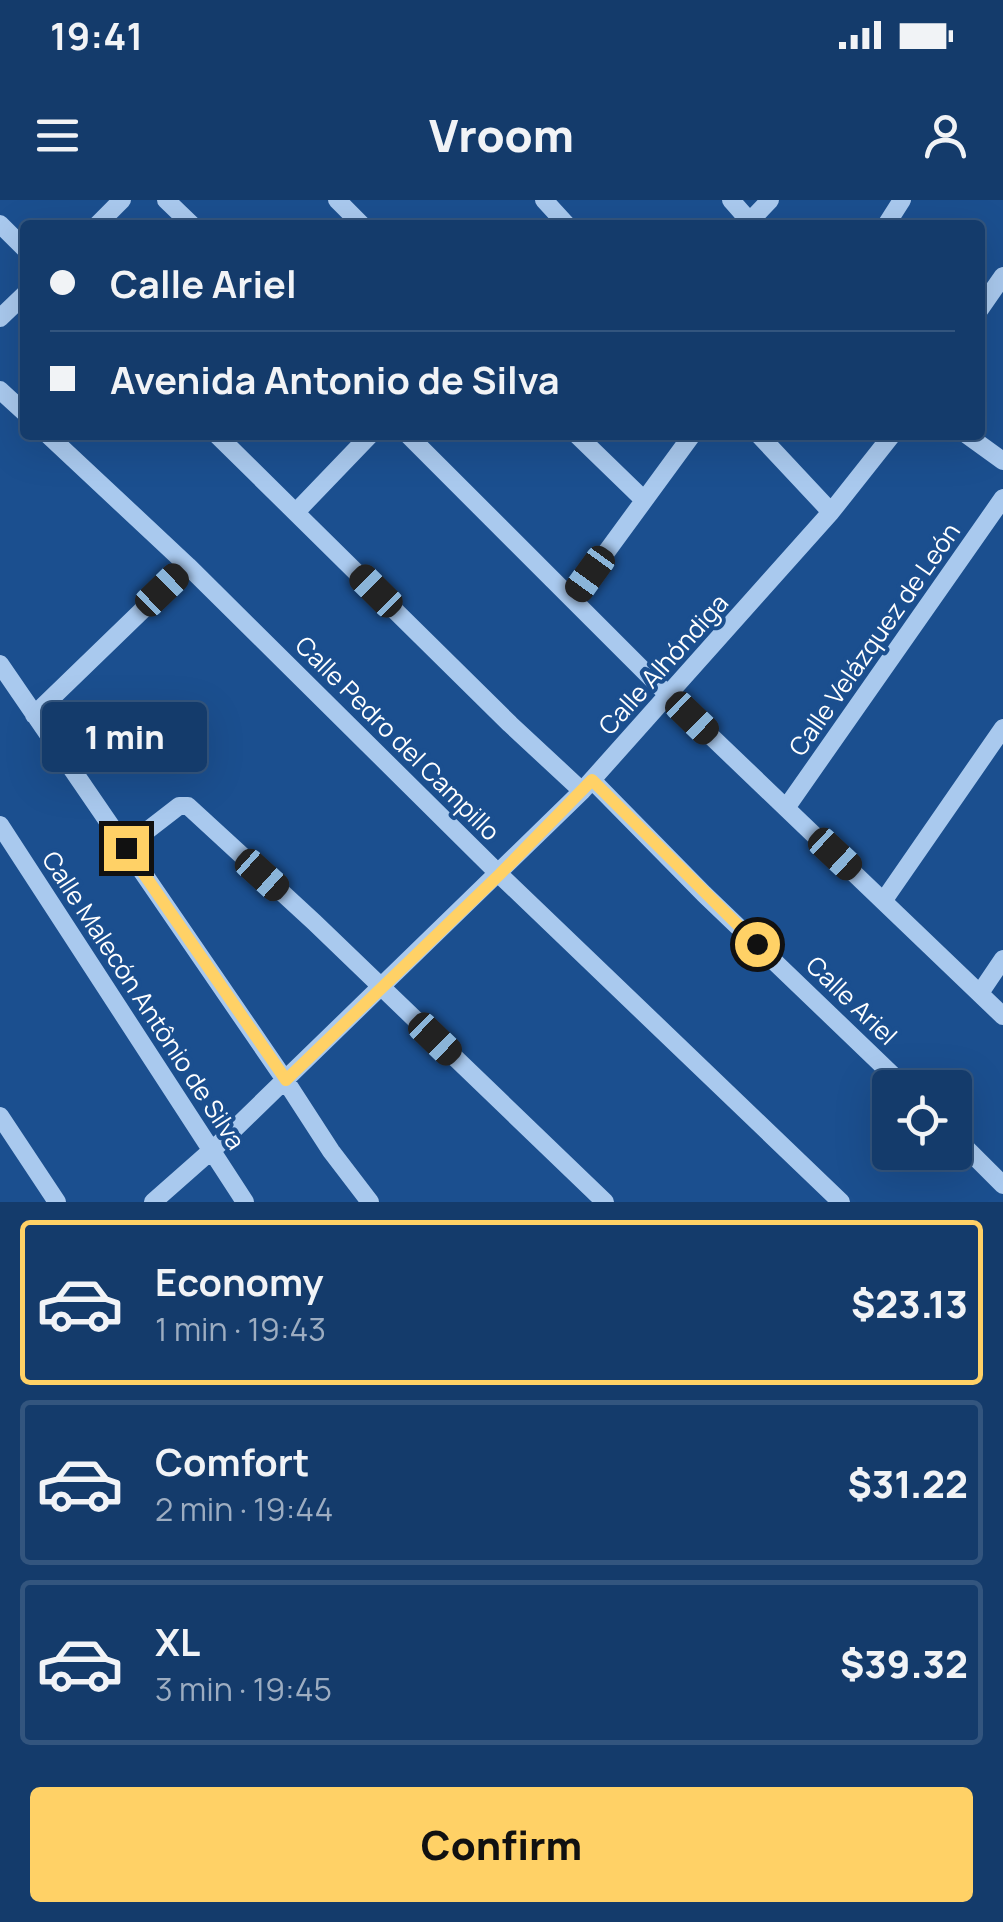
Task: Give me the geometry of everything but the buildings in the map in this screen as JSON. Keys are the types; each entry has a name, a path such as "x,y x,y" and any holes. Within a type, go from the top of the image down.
{"street":[{"path":"102,220 122,200"},
{"path":"166,200 187,220"},
{"path":"337,200 357,220"},
{"path":"544,200 562,220"},
{"path":"731,200 748,220"},
{"path":"753,220 770,200"},
{"path":"0,224 20,244"},
{"path":"985,302 1003,276"},
{"path":"0,318 20,299"},
{"path":"0,390 20,408"},
{"name":"Calle Pedro del Campillo","path":"53,440 188,566 841,1202"},
{"name":"Calle Ariel","path":"222,440 510,724 588,786 887,1070"},
{"path":"296,512 365,440"},
{"path":"413,440 669,696 1003,1016"},
{"path":"582,440 644,500"},
{"path":"572,599 688,440"},
{"path":"764,440 831,512"},
{"name":"Calle Alhóndiga","path":"154,1202 280,1086 588,786 831,512 888,440"},
{"path":"974,440 1003,461"},
{"name":"Calle Velázquez de León","path":"786,808 1003,498"},
{"path":"34,715 188,566"},
{"path":"0,664 126,848 280,1086 370,1202"},
{"path":"884,900 1003,728"},
{"path":"126,848 178,806 188,806 605,1202"},
{"name":"Calle Malecón Antônio de Silva","path":"0,825 216,1146 245,1202"},
{"path":"980,993 1003,959"},
{"path":"0,1116 58,1202"},
{"path":"972,1154 1003,1185"}],"route":[{"path":"126,848 286,1080 592,780 757,944"}]}
